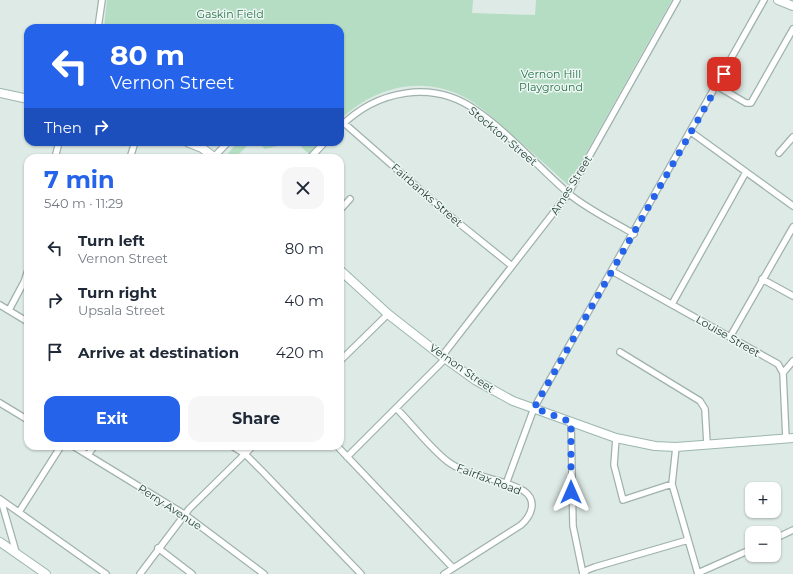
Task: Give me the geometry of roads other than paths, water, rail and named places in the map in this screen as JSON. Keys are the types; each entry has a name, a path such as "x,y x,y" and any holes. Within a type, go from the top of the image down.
{"street":[{"path":"99,24 102,0"},
{"name":"Ames Street","path":"347,456 436,368 444,357 446,351 568,194 677,0"},
{"path":"506,484 534,408 634,234 764,0"},
{"path":"778,0 793,6"},
{"path":"717,86 746,103 751,103 793,29"},
{"name":"Stockton Street","path":"344,123 371,103 396,94 415,91 444,95 477,111 568,194 634,234"},
{"path":"0,92 24,98"},
{"name":"Fairbanks Street","path":"344,127 512,266"},
{"path":"691,132 793,206"},
{"path":"779,153 793,137"},
{"path":"197,146 209,154"},
{"path":"218,154 224,146"},
{"path":"314,154 322,146"},
{"path":"672,304 746,172"},
{"path":"344,206 350,199"},
{"path":"730,337 793,227"},
{"name":"Louise Street","path":"612,271 778,364 783,373"},
{"name":"Vernon Street","path":"344,274 388,314 475,380 496,392 571,422 637,444 676,447 790,439"},
{"path":"762,279 793,296"},
{"path":"9,310 24,282"},
{"path":"0,305 24,319"},
{"path":"344,357 388,314"},
{"path":"620,352 700,401 705,409 707,444"},
{"path":"790,439 783,373 793,361"},
{"path":"0,403 24,418"},
{"name":"Fairfax Road","path":"396,408 446,460 464,470 524,491 529,497 532,510 529,517 510,533 444,574"},
{"path":"571,422 573,526 584,574"},
{"path":"616,438 614,465 623,500 672,484"},
{"path":"676,447 672,484 698,573 745,552"},
{"path":"19,512 58,450"},
{"name":"Perry Avenue","path":"80,450 184,514 264,574"},
{"path":"88,455 91,450"},
{"path":"238,450 245,454 361,574"},
{"path":"140,574 184,514 249,450"},
{"path":"340,450 453,568"},
{"path":"0,499 106,574"},
{"path":"0,499 16,552"},
{"path":"781,536 793,530"},
{"path":"584,574 587,570 595,567 688,540"},
{"path":"0,542 46,574"},
{"path":"158,548 192,574"}],"park label":[{"name":"Gaskin Field","path":"230,14"},
{"name":"Vernon Hill Playground","path":"551,80"}]}
